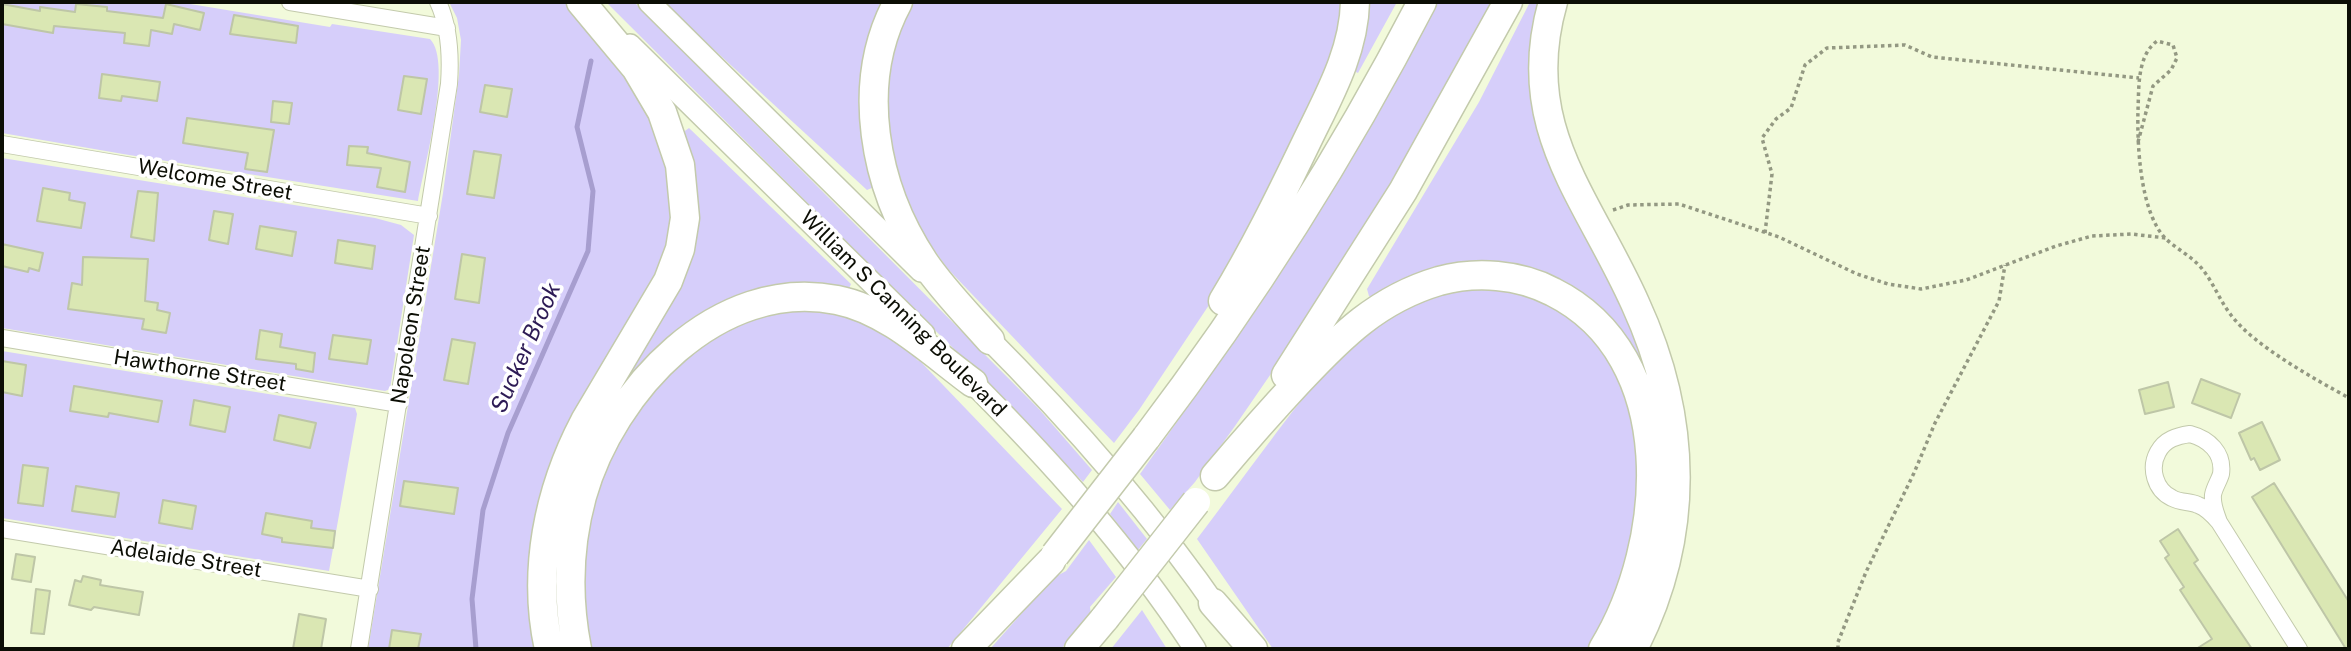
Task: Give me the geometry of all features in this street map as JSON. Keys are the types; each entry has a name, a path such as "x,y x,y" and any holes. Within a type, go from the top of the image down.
{"highway":[{"path":"549,649 543,613 543,562 550,512 557,488 573,443 668,281 680,249 685,218 680,165 662,112 636,68 584,2"},
{"path":"898,2 878,49 874,80 876,133 883,175 893,204 922,259 990,340"},
{"path":"1150,433 1261,235 1311,134 1345,59 1352,33 1355,2"},
{"path":"976,649 1053,558 1150,433 1234,316 1309,201 1422,2"},
{"path":"1089,639 1196,502 1294,363 1382,226 1508,2"},
{"path":"1553,2 1542,58 1545,107 1561,156 1635,302 1652,344 1666,385 1675,443 1677,474 1670,543 1649,615 1633,649"},
{"path":"1215,476 1273,407 1342,336 1384,305 1420,288 1462,277 1506,277 1548,289 1585,310 1611,337 1632,372 1646,422 1650,472 1645,535 1627,600 1603,649"},
{"path":"577,649 571,611 571,562 577,519 590,472 631,399 663,363 696,334 730,314 766,300 803,296 839,300 885,319 972,383"},
{"path":"966,649 1053,558"},
{"path":"1213,603 1253,649"}],"main road":[{"name":"William S Canning Boulevard","path":"584,2 1044,456 1098,517 1147,580 1195,649"},
{"name":"William S Canning Boulevard","path":"649,2 1039,390 1172,548 1244,649"}],"street":[{"path":"290,2 447,28"},
{"name":"Napoleon Street","path":"359,649 449,84 450,48 447,28 438,2"},
{"name":"Welcome Street","path":"2,144 429,216"},
{"name":"Hawthorne Street","path":"2,338 399,404"},
{"path":"2219,522 2213,493 2221,472 2217,451 2200,437 2190,434 2169,440 2161,447 2153,469 2155,481 2161,491 2171,498 2196,503 2207,509 2219,522 2300,649"},
{"name":"Adelaide Street","path":"2,529 370,589"}],"path":[{"path":"2137,142 2153,86 2171,70 2177,58 2173,45 2157,41 2148,48 2139,78 2137,142 2147,201 2157,225 2166,238 2203,269 2232,317 2250,334 2349,398"},
{"path":"1765,233 1772,174 1762,138 1776,118 1791,108 1805,65 1827,48 1905,45 1932,57 2139,78"},
{"path":"1591,217 1628,205 1678,204 1765,233 1857,274 1899,286 1922,289 1966,280 2056,246 2092,236 2131,234 2166,238"},
{"path":"1838,649 1838,642 1866,572 1935,423 1999,301 2005,265"}],"shaded area":[{"path":"2,2 178,2 330,27 332,24 430,39 436,51 439,69 438,92 418,201 2,133"},
{"path":"449,2 564,2 630,78 653,123 668,166 674,203 664,266 597,377 538,649 368,649 443,193 459,75 461,40 457,18"},
{"path":"606,2 634,2 1039,409 1092,470 1083,482 974,369"},
{"path":"662,2 885,2 874,187 867,190"},
{"path":"908,2 1343,2 1338,32 1327,69 1299,124 1282,168 1221,287 1114,443 947,268 907,207 891,166 882,83"},
{"path":"1363,2 1397,2 1358,73 1350,69"},
{"path":"1436,2 1493,2 1402,169 1299,333 1195,482 1170,510 1140,474 1259,306 1306,231"},
{"path":"1530,2 1541,2 1531,88 1541,138 1647,358 1637,361 1546,277 1373,299 1369,296 1367,289 1479,102"},
{"path":"689,128 851,284 847,293 794,286 620,397 612,392 670,298 682,133"},
{"path":"2,158 375,218 401,225 414,235 390,389 385,391 2,328"},
{"path":"1474,288 1523,294 1571,315 1609,356 1629,400 1637,459 1633,530 1620,583 1590,646 1588,649 1273,649 1197,539 1312,387 1357,342 1410,307"},
{"path":"816,307 864,319 916,356 1062,509 947,649 586,649 581,627 585,521 619,437 662,378 723,329 761,314"},
{"path":"2,351 355,408 357,414 329,571 2,518"},
{"path":"1118,502 1147,539 1138,550 1110,514"},
{"path":"1089,540 1116,577 1090,607 1091,615 1061,649 990,649 1053,578 1066,571"},
{"path":"1142,610 1167,649 1111,649"}],"building":[{"path":"2,4 40,11 40,7 75,12 76,4 163,18 166,4 204,13 200,30 174,24 172,34 151,30 149,46 124,43 125,33 54,26 53,33 2,24"},
{"path":"234,15 298,26 296,43 230,34"},
{"path":"102,74 160,82 157,101 122,96 121,101 99,98"},
{"path":"404,76 427,79 421,114 398,110"},
{"path":"485,85 512,89 507,117 480,112"},
{"path":"273,101 292,103 289,124 271,122"},
{"path":"187,118 274,130 267,172 245,169 248,153 183,143"},
{"path":"349,146 368,147 367,153 410,162 405,192 377,187 381,168 347,165"},
{"path":"474,151 501,155 494,198 467,194"},
{"path":"43,188 70,193 69,200 85,203 81,228 37,221"},
{"path":"138,191 158,193 154,241 131,237"},
{"path":"214,211 233,214 228,244 209,240"},
{"path":"260,226 296,232 292,256 256,249"},
{"path":"338,240 375,246 372,269 335,263"},
{"path":"2,244 43,253 39,271 29,268 28,272 2,266"},
{"path":"462,254 485,258 479,303 455,299"},
{"path":"83,257 148,259 145,301 158,303 157,310 170,313 166,333 142,329 144,319 68,309 72,283 82,285"},
{"path":"260,330 282,334 280,347 315,353 313,372 296,369 296,364 256,359"},
{"path":"333,335 371,340 367,364 329,359"},
{"path":"452,339 475,343 468,384 444,380"},
{"path":"2,361 26,365 22,396 2,392"},
{"path":"2201,379 2240,394 2231,418 2192,403"},
{"path":"2168,382 2174,407 2145,414 2139,390"},
{"path":"74,386 162,401 158,422 109,413 108,417 70,411"},
{"path":"194,400 230,407 225,432 190,425"},
{"path":"279,415 316,423 310,448 274,440"},
{"path":"2262,422 2280,460 2260,470 2254,458 2251,460 2239,433"},
{"path":"23,465 48,468 43,506 18,503"},
{"path":"404,481 458,488 454,514 400,506"},
{"path":"2274,483 2349,602 2349,649 2346,649 2252,497"},
{"path":"76,486 119,493 115,517 72,511"},
{"path":"163,500 196,506 192,529 159,523"},
{"path":"266,513 312,521 311,528 335,531 333,548 282,542 282,538 262,534"},
{"path":"2178,529 2198,560 2194,563 2252,649 2196,649 2212,639 2180,590 2184,587 2165,558 2169,555 2160,541"},
{"path":"16,554 35,557 31,582 12,579"},
{"path":"83,576 101,580 100,585 143,592 139,615 69,605 75,580 81,582"},
{"path":"36,589 50,591 44,634 31,633"},
{"path":"299,614 326,619 321,649 293,649"},
{"path":"392,630 421,634 418,649 389,649"}],"waterway":[{"name":"Sucker Brook","path":"476,649 472,599 483,510 508,433 588,251 593,191 577,127 591,61"}]}
